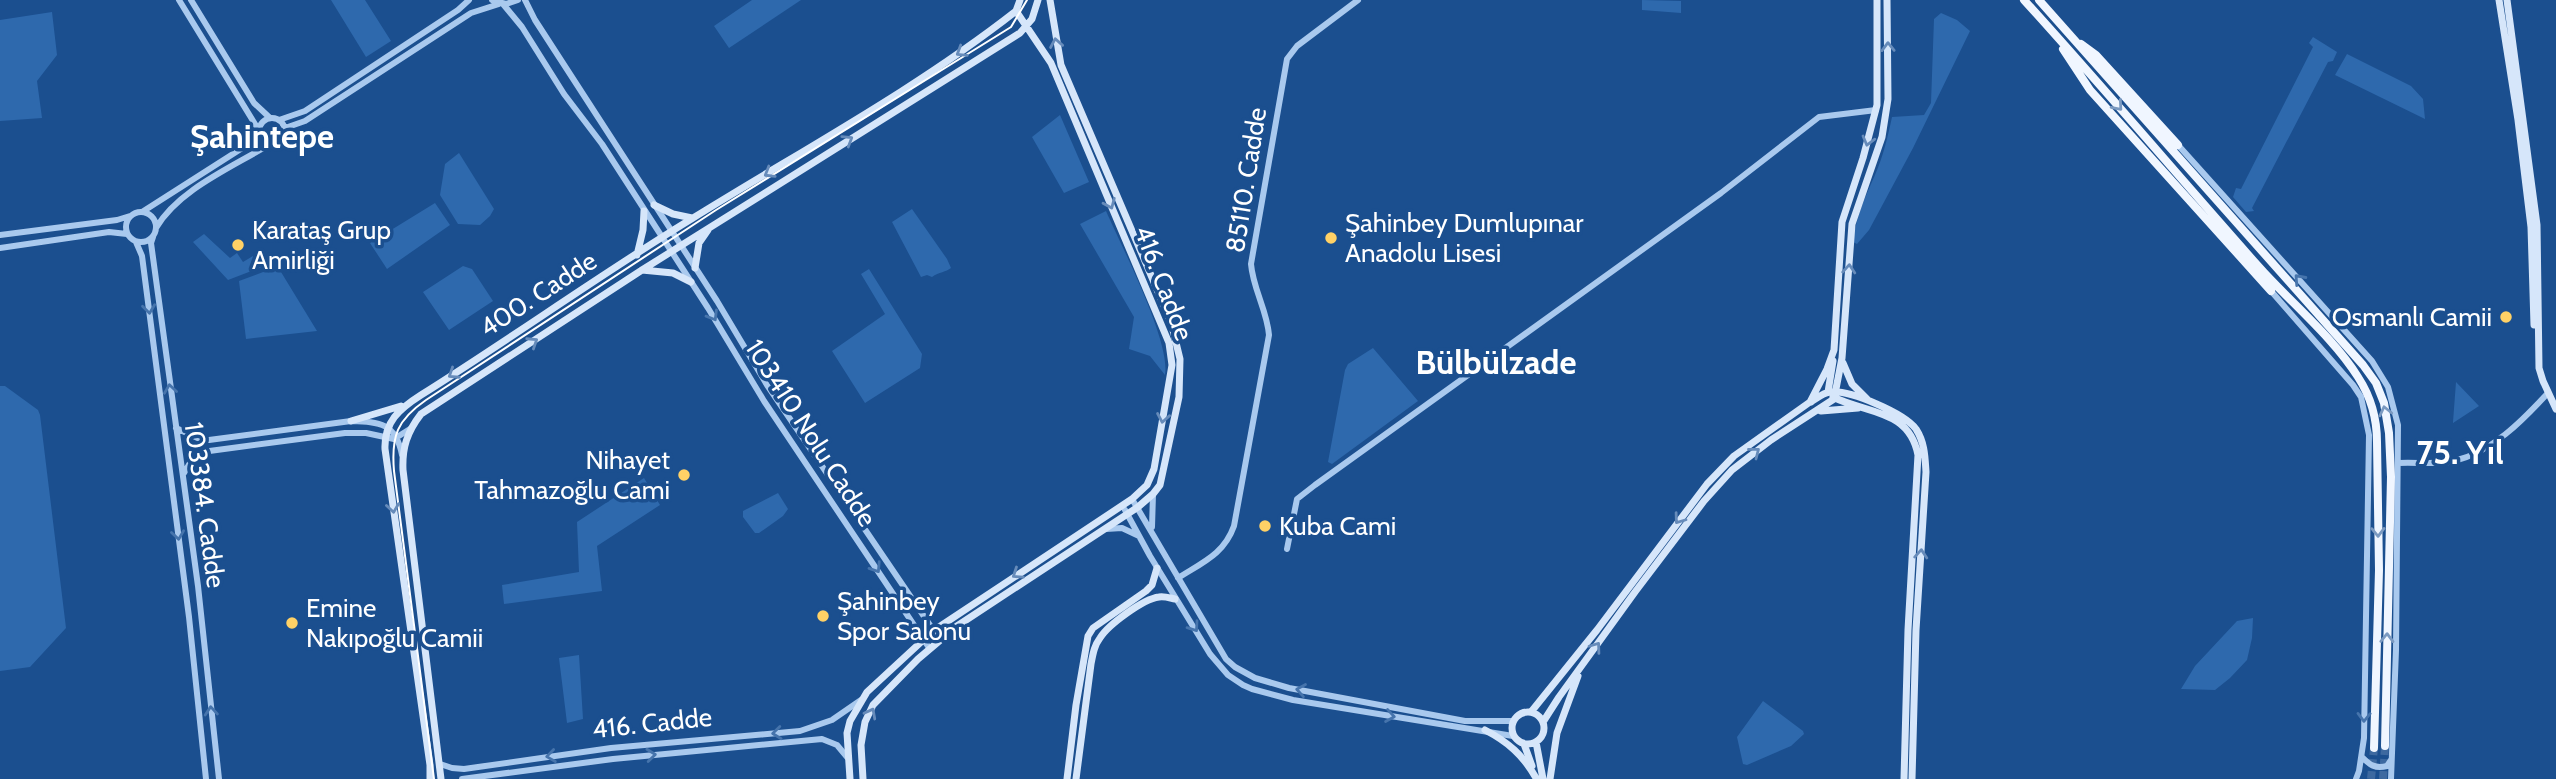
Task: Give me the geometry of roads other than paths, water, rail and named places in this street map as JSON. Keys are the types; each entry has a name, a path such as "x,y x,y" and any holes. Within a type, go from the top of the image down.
{"main road":[{"path":"1016,11 1020,0"},
{"name":"400. Cadde","path":"410,429 421,414 671,251 1018,35 1032,19 1038,0"},
{"path":"863,779 861,745 865,722 873,705 957,626 1138,507 1160,485 1165,469 1180,395 1178,344 1061,65 1050,0"},
{"path":"1828,392 1834,350 1842,222 1876,110 1877,0"},
{"path":"1524,744 1536,742 1543,733 1543,723 1559,697 1704,501 1732,470 1835,395 1842,358 1852,224 1882,136 1888,99 1887,0"},
{"path":"2024,0 2261,270 2332,345 2368,393 2377,423 2379,570 2374,748"},
{"path":"2039,0 2363,365 2375,383 2387,415 2391,477 2385,746"},
{"path":"2499,0 2531,227 2533,317 2538,350"},
{"path":"2507,0 2536,215 2539,368 2547,394 2556,409"},
{"name":"416. Cadde","path":"850,779 850,721 861,700 933,631 1132,499 1147,485 1154,469 1172,365 1168,343 1051,63 1016,11"},
{"name":"400. Cadde","path":"430,779 385,438 395,414 692,218 957,55 1016,11"},
{"path":"2048,26 2090,90 2271,291"},
{"path":"2067,34 2096,55 2178,145"},
{"path":"1018,35 1031,37 1040,43"},
{"path":"654,205 673,214 692,218"},
{"path":"637,255 645,211"},
{"path":"695,268 699,243 712,226"},
{"path":"642,270 673,272 691,282"},
{"path":"1811,402 1834,350"},
{"path":"1842,358 1852,384 1863,397 1873,403"},
{"path":"1828,392 1902,425 1916,444 1918,456 1908,630 1908,778"},
{"path":"1531,712 1597,630 1707,484 1734,456 1828,392"},
{"path":"2547,394 2556,399"},
{"path":"1835,395 1884,406 1915,429 1925,449 1926,472 1908,778"},
{"path":"351,421 405,405"},
{"path":"1813,413 1842,408 1866,408"},
{"path":"410,429 402,457 441,779"},
{"path":"1067,779 1088,636 1093,628 1141,596 1152,585 1157,568"},
{"path":"1152,585 1159,589 1160,597"},
{"path":"1076,779 1094,648 1112,624 1147,601 1160,597 1175,599"},
{"path":"1550,779 1556,733 1582,667"},
{"path":"1536,779 1524,744 1513,736 1513,721 1520,713 1531,712 1543,723"},
{"path":"1485,730 1518,751 1536,779"},
{"path":"1536,742 1543,779"}],"street":[{"path":"179,0 261,139 270,144"},
{"path":"136,242 148,241 153,237 170,208 181,198 270,144 280,141 284,135 285,128 279,120 270,117 254,103 191,0"},
{"path":"279,120 305,111 458,10 469,0"},
{"path":"492,0 501,4"},
{"path":"285,128 305,121 471,13 518,0"},
{"path":"525,0 542,31 767,385 940,640"},
{"name":"85110. Cadde","path":"1178,578 1218,553 1229,540 1234,526 1269,335 1266,317 1255,289 1251,264 1287,59 1297,46 1359,0"},
{"name":"103410 Nolu Cadde","path":"501,4 522,27 564,94 602,144 764,401 930,649"},
{"path":"1286,550 1297,499 1315,485 1721,193 1819,117 1876,110"},
{"path":"0,235 117,220 142,212 247,145 263,120 270,117"},
{"path":"2178,145 2381,373 2394,404 2398,425 2399,463 2391,779"},
{"path":"142,212 152,217 156,228"},
{"path":"127,234 126,222 130,216"},
{"path":"0,248 109,232 127,234 136,242 142,256 189,617 206,779"},
{"name":"103384. Cadde","path":"153,237 151,243 183,474 219,779"},
{"path":"2271,291 2353,385 2361,397 2367,416 2368,548 2361,757 2356,779"},
{"path":"2399,463 2451,462 2471,456 2516,427 2547,394"},
{"path":"176,428 202,440 209,440 351,421 388,426 398,438 402,457"},
{"path":"183,474 193,458 202,452 345,433 398,438 410,429"},
{"path":"1152,532 1153,494"},
{"path":"1132,499 1226,659 1235,667 1255,678 1289,688 1465,721 1513,721"},
{"path":"1122,505 1175,599 1210,654 1228,675 1252,689 1293,700 1513,736"},
{"path":"1101,530 1122,528 1140,537"},
{"path":"901,608 912,601"},
{"name":"416. Cadde","path":"440,764 464,769 611,748 800,731 832,720 861,700"},
{"path":"462,779 663,754 822,739 837,745 848,757"},
{"path":"2361,757 2369,765 2379,768 2387,766 2392,760"}],"tunnel":[{"path":"2383,779 2385,746"},
{"path":"2371,779 2374,748"}],"tram line":[{"path":"434,779 394,471 395,438 402,422 426,400 716,210 1011,27 1027,0"}],"place":[{"name":"Şahinbey Dumlupınar Anadolu Lisesi","path":"1331,238"},
{"name":"Karataş Grup Amirliği","path":"238,245"},
{"name":"Osmanlı Camii","path":"2506,317"},
{"name":"Nihayet Tahmazoğlu Cami","path":"684,475"},
{"name":"Kuba Cami","path":"1265,526"},
{"name":"Şahinbey Spor Salonu","path":"823,616"},
{"name":"Emine Nakıpoğlu Camii","path":"292,623"}],"district":[{"name":"Şahintepe","path":"262,136"},
{"name":"Bülbülzade","path":"1496,362"},
{"name":"75. Yıl","path":"2460,452"}]}
